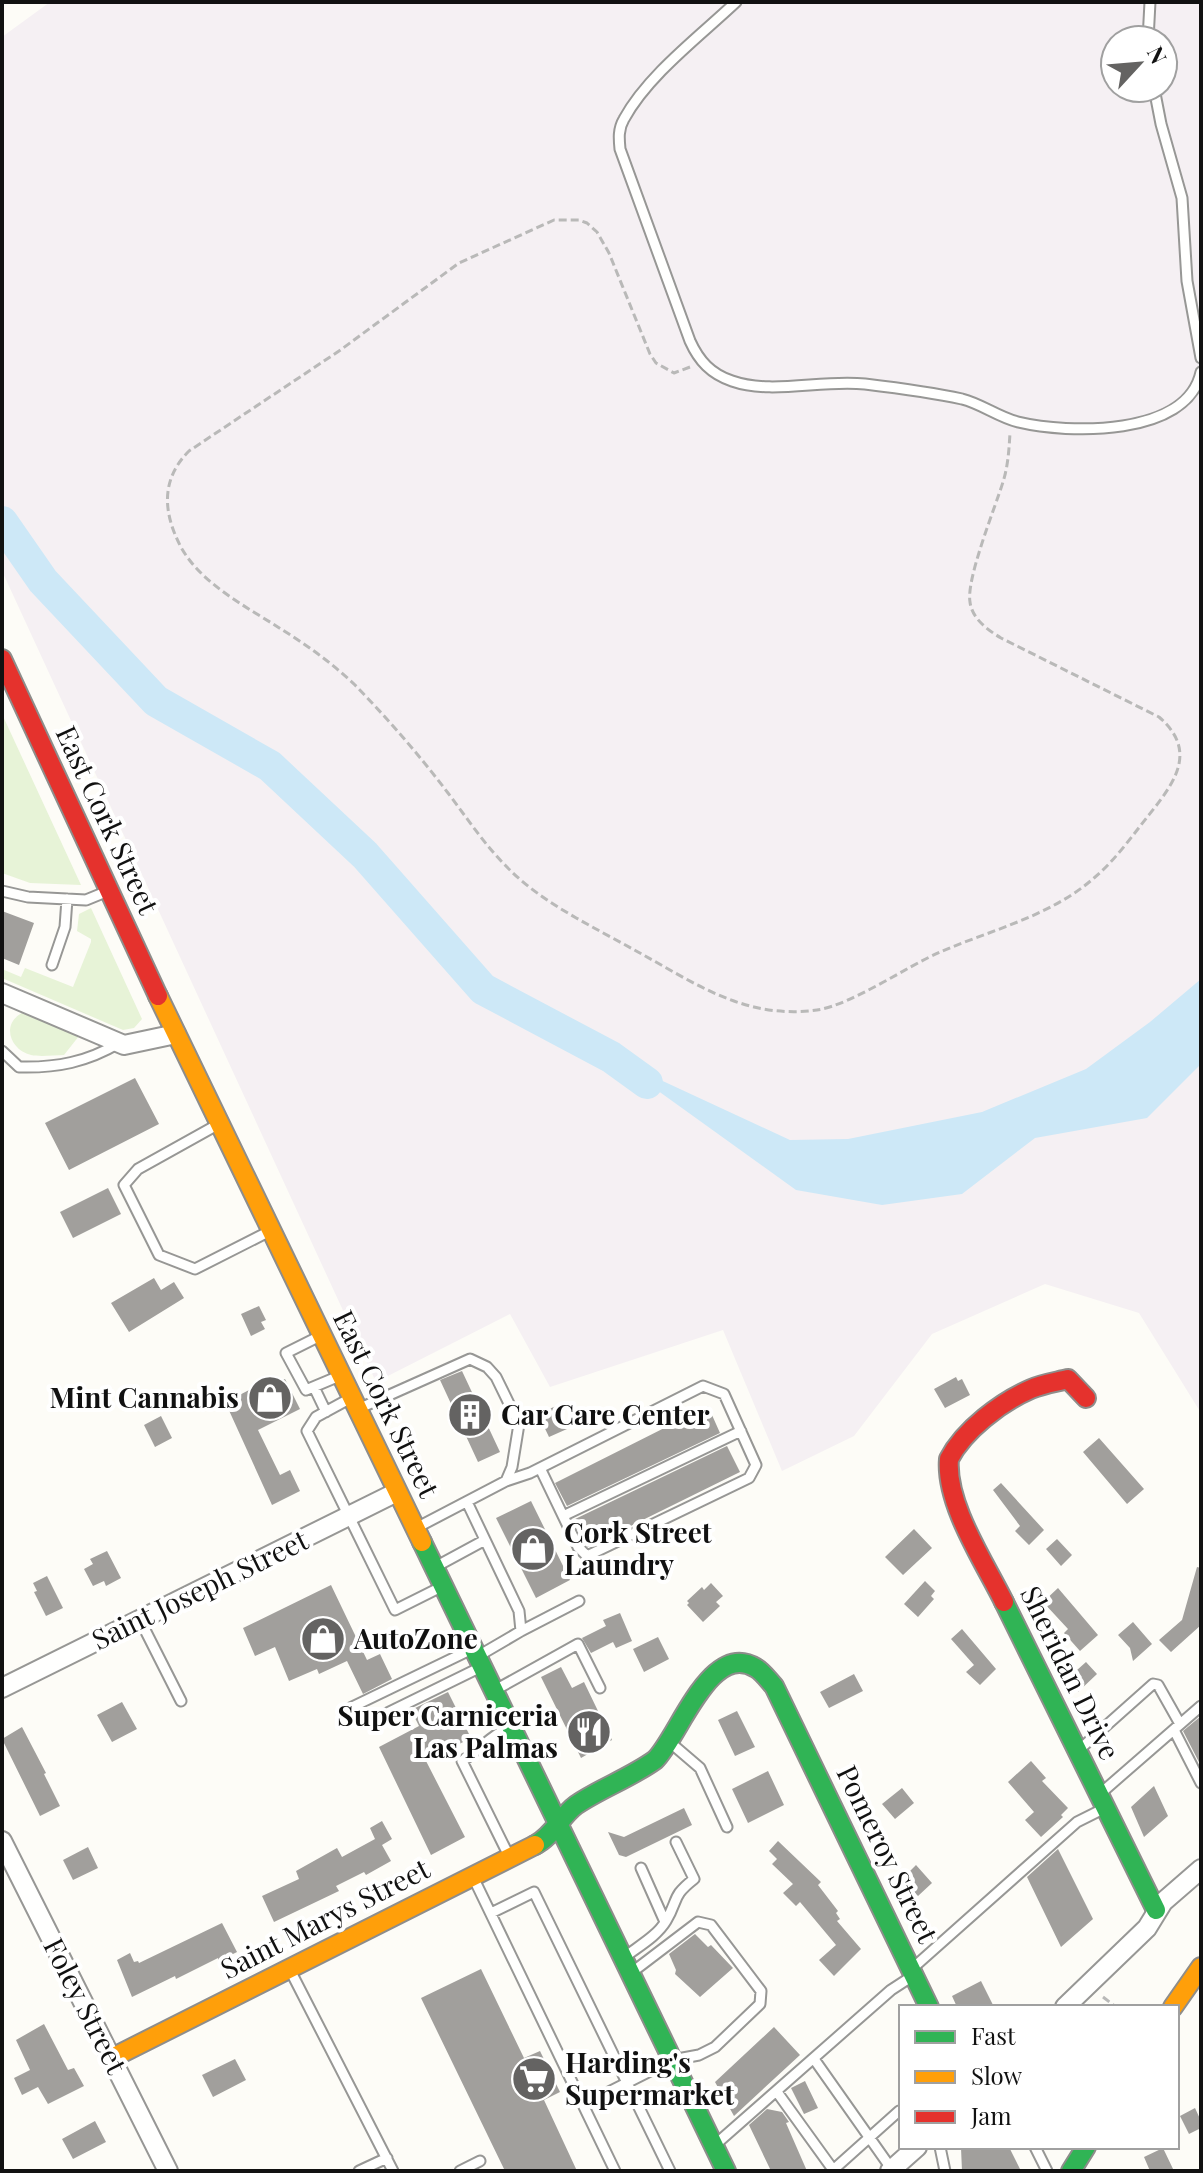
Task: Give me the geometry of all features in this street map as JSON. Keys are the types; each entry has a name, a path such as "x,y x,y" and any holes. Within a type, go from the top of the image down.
{"street":[{"name":"East Cork Street","path":"2,659 176,1034 726,2171"},
{"path":"2,993 124,1045 176,1034"},
{"name":"Sheridan Drive","path":"1086,1398 1068,1379 1032,1389 1007,1404 959,1444 950,1457 949,1472 957,1502 974,1541 1156,1910"},
{"name":"Saint Joseph Street","path":"2,1688 397,1492"},
{"name":"Pomeroy Street","path":"670,1742 709,1678 728,1663 746,1663 762,1669 793,1724 928,2005"},
{"name":"Saint Marys Street","path":"112,2058 543,1841 578,1803 636,1774 656,1760 670,1742"},
{"name":"Foley Street","path":"2,1841 168,2171"},
{"path":"1067,2005 1147,1928 1156,1910 1201,1869"},
{"path":"1174,2005 1201,1967"},
{"path":"892,2170 915,2149"},
{"path":"1071,2171 1080,2150"}],"lane":[{"path":"736,2 647,87 623,119 619,139 683,325 700,360 715,374 741,384 771,387 834,381 913,390 971,402 1011,420 1110,429 1156,417 1189,396 1201,372"},
{"path":"1149,24 1150,2"},
{"path":"1157,104 1182,198 1187,281 1201,358"},
{"path":"2,891 28,897 86,900 109,890"},
{"path":"52,965 65,927 67,899"},
{"path":"2,1051 19,1067 41,1068 64,1066 95,1057 119,1043"},
{"path":"220,1124 138,1169 124,1185 159,1255 195,1269 271,1231"},
{"path":"321,1335 286,1353 306,1390 341,1375"},
{"path":"443,1586 395,1610 307,1431 316,1417 326,1412 355,1404 470,1359 487,1367 496,1377 519,1424 512,1467 506,1481"},
{"path":"415,1529 506,1481 540,1468 703,1386 724,1394 756,1465 749,1478 587,1556 578,1547 540,1468"},
{"path":"314,1387 326,1412"},
{"path":"563,1516 741,1431"},
{"path":"467,1502 519,1611 521,1631"},
{"path":"434,1568 485,1540"},
{"path":"379,1717 521,1631 579,1601"},
{"path":"140,1620 181,1701"},
{"path":"494,1691 578,1644 600,1688"},
{"path":"350,1708 477,1657"},
{"path":"1077,1751 1153,1684 1158,1685 1201,1783"},
{"path":"714,2146 913,1972 1102,1801 1201,1706"},
{"path":"509,1857 462,1761 481,1749 492,1736 515,1735"},
{"path":"481,1749 500,1751 515,1735"},
{"path":"670,1742 700,1768 727,1827"},
{"path":"627,1966 665,1922 677,1892 694,1879 676,1842"},
{"path":"641,1868 665,1922"},
{"path":"473,1876 615,2171"},
{"path":"491,1913 534,1892 670,2171"},
{"path":"583,2105 672,2060 699,2055 715,2047 760,2004 761,1991 711,1925 698,1922 627,1966"},
{"path":"288,1967 393,2171"},
{"path":"814,2059 892,2170"},
{"path":"777,2092 834,2171 899,2111"},
{"path":"940,2149 945,2171"},
{"path":"1036,2149 1047,2171"},
{"path":"359,2171 387,2158"},
{"path":"460,2171 480,2161"}],"path":[{"path":"700,360 674,373 656,363 644,343 609,253 597,232 579,220 554,220 459,263 339,351 189,451 172,471 167,499 172,528 189,560 215,584 307,646 351,682 415,752 482,841 523,882 594,928 678,974 732,1001 755,1008 793,1012 822,1009 930,957 1057,904 1103,870 1169,790 1181,768 1183,759 1179,741 1159,717 1001,638 983,625 973,612 971,586 1008,464 1011,420"},
{"path":"1100,1994 1114,2005"}],"shaded area":[{"path":"50,2 1201,2 1201,1413 1139,1313 1045,1284 932,1334 854,1436 782,1471 723,1330 550,1387 510,1314 376,1382 2,571 2,37"}],"green space":[{"path":"2,714 81,885 30,883 2,873"},
{"path":"91,908 142,1019 134,1028 123,1030 2,978 2,969 21,977 25,968 73,987 91,942 77,931 79,914"},
{"path":"24,1012 79,1036 64,1055 35,1056 24,1052 13,1042 10,1029"}],"water":[{"path":"1201,979 1201,1064 1147,1118 1035,1138 962,1194 882,1205 796,1190 611,1057 790,1140 848,1139 982,1112 1086,1069 1150,1022"}],"building":[{"path":"2,911 34,923 19,965 2,958"},
{"path":"135,1078 159,1124 69,1170 45,1123"},
{"path":"108,1188 121,1214 73,1238 60,1212"},
{"path":"154,1278 161,1290 174,1282 184,1298 129,1332 111,1303"},
{"path":"259,1306 266,1320 261,1322 265,1329 251,1336 241,1314"},
{"name":"Car Care Center","path":"462,1371 500,1452 478,1462 440,1380"},
{"path":"956,1377 958,1381 962,1379 970,1395 945,1408 934,1389"},
{"path":"285,1379 300,1409 258,1430 280,1475 290,1470 300,1491 272,1505 227,1406 230,1405 228,1401 251,1389 254,1394"},
{"path":"556,1406 567,1429 549,1437 538,1414"},
{"path":"708,1406 720,1433 567,1506 555,1483"},
{"path":"161,1416 172,1438 155,1447 144,1425"},
{"path":"1099,1438 1144,1489 1127,1504 1083,1452"},
{"path":"727,1446 740,1472 588,1547 584,1543 573,1520"},
{"path":"1001,1483 1044,1530 1029,1545 1015,1531 1020,1526 993,1490"},
{"name":"Cork Street Laundry","path":"531,1501 570,1580 536,1598 496,1518"},
{"path":"914,1529 932,1548 903,1575 885,1557"},
{"path":"1057,1539 1072,1555 1061,1566 1046,1549"},
{"path":"107,1551 121,1578 106,1586 104,1581 93,1586 84,1569 93,1564 90,1559"},
{"path":"1197,1567 1201,1568 1201,1625 1171,1652 1159,1640 1182,1620"},
{"path":"47,1576 63,1608 46,1616 33,1583"},
{"path":"925,1581 935,1591 931,1596 934,1599 918,1617 904,1604"},
{"path":"711,1583 723,1596 716,1602 720,1606 703,1622 687,1605 687,1601"},
{"path":"331,1585 367,1660 380,1654 392,1679 363,1694 347,1661 319,1674 317,1669 289,1681 275,1647 255,1656 243,1628"},
{"path":"1058,1588 1098,1635 1080,1651 1064,1633 1068,1629 1043,1602"},
{"path":"620,1613 632,1641 616,1648 613,1642 591,1653 582,1638 606,1626 603,1620"},
{"path":"1133,1622 1152,1644 1133,1661 1130,1648 1118,1635"},
{"path":"962,1629 996,1669 980,1685 966,1672 974,1665 951,1639"},
{"path":"658,1637 669,1659 644,1672 633,1649"},
{"path":"1086,1662 1097,1674 1078,1692 1067,1679"},
{"path":"561,1667 572,1688 584,1682 612,1740 581,1758 541,1677"},
{"path":"854,1674 863,1691 829,1708 820,1692"},
{"path":"448,1692 471,1738 426,1761 465,1837 431,1855 379,1747 419,1726 411,1710"},
{"path":"122,1702 137,1729 112,1742 97,1715"},
{"path":"737,1711 755,1747 735,1756 718,1720"},
{"path":"1201,1716 1201,1766 1183,1731"},
{"path":"22,1727 60,1806 40,1816 2,1739"},
{"path":"1031,1761 1046,1778 1042,1781 1068,1808 1061,1815 1063,1817 1041,1837 1025,1820 1034,1812 1008,1782"},
{"path":"768,1771 784,1805 748,1823 732,1789"},
{"path":"1154,1786 1168,1816 1144,1837 1131,1807"},
{"path":"902,1788 914,1803 895,1819 882,1804"},
{"path":"684,1808 692,1825 626,1857 619,1855 608,1832 624,1837"},
{"path":"382,1821 392,1839 382,1845 391,1861 366,1875 364,1872 336,1886 339,1891 274,1922 262,1896 299,1879 296,1871 337,1848 342,1857 375,1839 370,1828"},
{"path":"778,1841 821,1882 818,1885 838,1911 836,1913 840,1919 837,1921 861,1949 834,1976 819,1960 836,1945 800,1902 796,1906 783,1893 793,1884 772,1864 777,1859 769,1851"},
{"path":"88,1847 98,1868 73,1880 63,1860"},
{"path":"1058,1849 1093,1919 1061,1947 1027,1877"},
{"path":"916,1865 932,1883 918,1896 902,1879"},
{"path":"222,1923 237,1952 132,1997 117,1960 130,1953 134,1962 139,1963"},
{"path":"695,1934 708,1947 711,1945 733,1968 700,1997 675,1974 669,1954"},
{"path":"481,1969 524,2058 540,2051 560,2092 544,2100 577,2171 505,2171 421,1998"},
{"path":"981,1981 993,2005 956,2005 952,1996"},
{"path":"44,2024 68,2070 74,2068 84,2086 48,2104 38,2087 22,2095 14,2078 30,2070 16,2040"},
{"path":"774,2027 800,2055 734,2116 715,2082"},
{"path":"235,2059 246,2080 213,2097 202,2075"},
{"path":"805,2081 818,2108 804,2114 791,2088"},
{"path":"1195,2108 1201,2128 1189,2134 1180,2116"},
{"path":"767,2109 782,2112 789,2122 786,2123 807,2171 771,2171 749,2125"},
{"path":"95,2121 106,2142 73,2159 62,2139"},
{"path":"961,2149 1010,2149 1021,2171 962,2171"},
{"path":"1163,2149 1174,2171 1150,2171 1144,2157"}],"waterway":[{"path":"2,522 43,581 156,701 270,766 365,855 483,989 611,1057 647,1083"}],"traffic: fast":[{"path":"422,1542 726,2171"},
{"path":"1004,1602 1156,1910"},
{"path":"535,1845 576,1805 655,1760 697,1695 724,1667 739,1663 756,1668 774,1686 928,2005"},
{"path":"1071,2171 1085,2149"}],"traffic: slow":[{"path":"158,996 422,1542"},
{"path":"112,2058 535,1845"},
{"path":"1174,2005 1201,1967"}],"traffic: jam":[{"path":"2,659 158,996"},
{"path":"1004,1602 960,1514 949,1476 949,1459 984,1418 1031,1389 1068,1379 1086,1398"}],"place":[{"name":"Mint Cannabis","path":"270,1398"},
{"name":"Car Care Center","path":"470,1415"},
{"name":"Cork Street Laundry","path":"533,1549"},
{"name":"AutoZone","path":"323,1639"},
{"name":"Super Carniceria Las Palmas","path":"589,1732"},
{"name":"Harding's Supermarket","path":"534,2079"}]}
